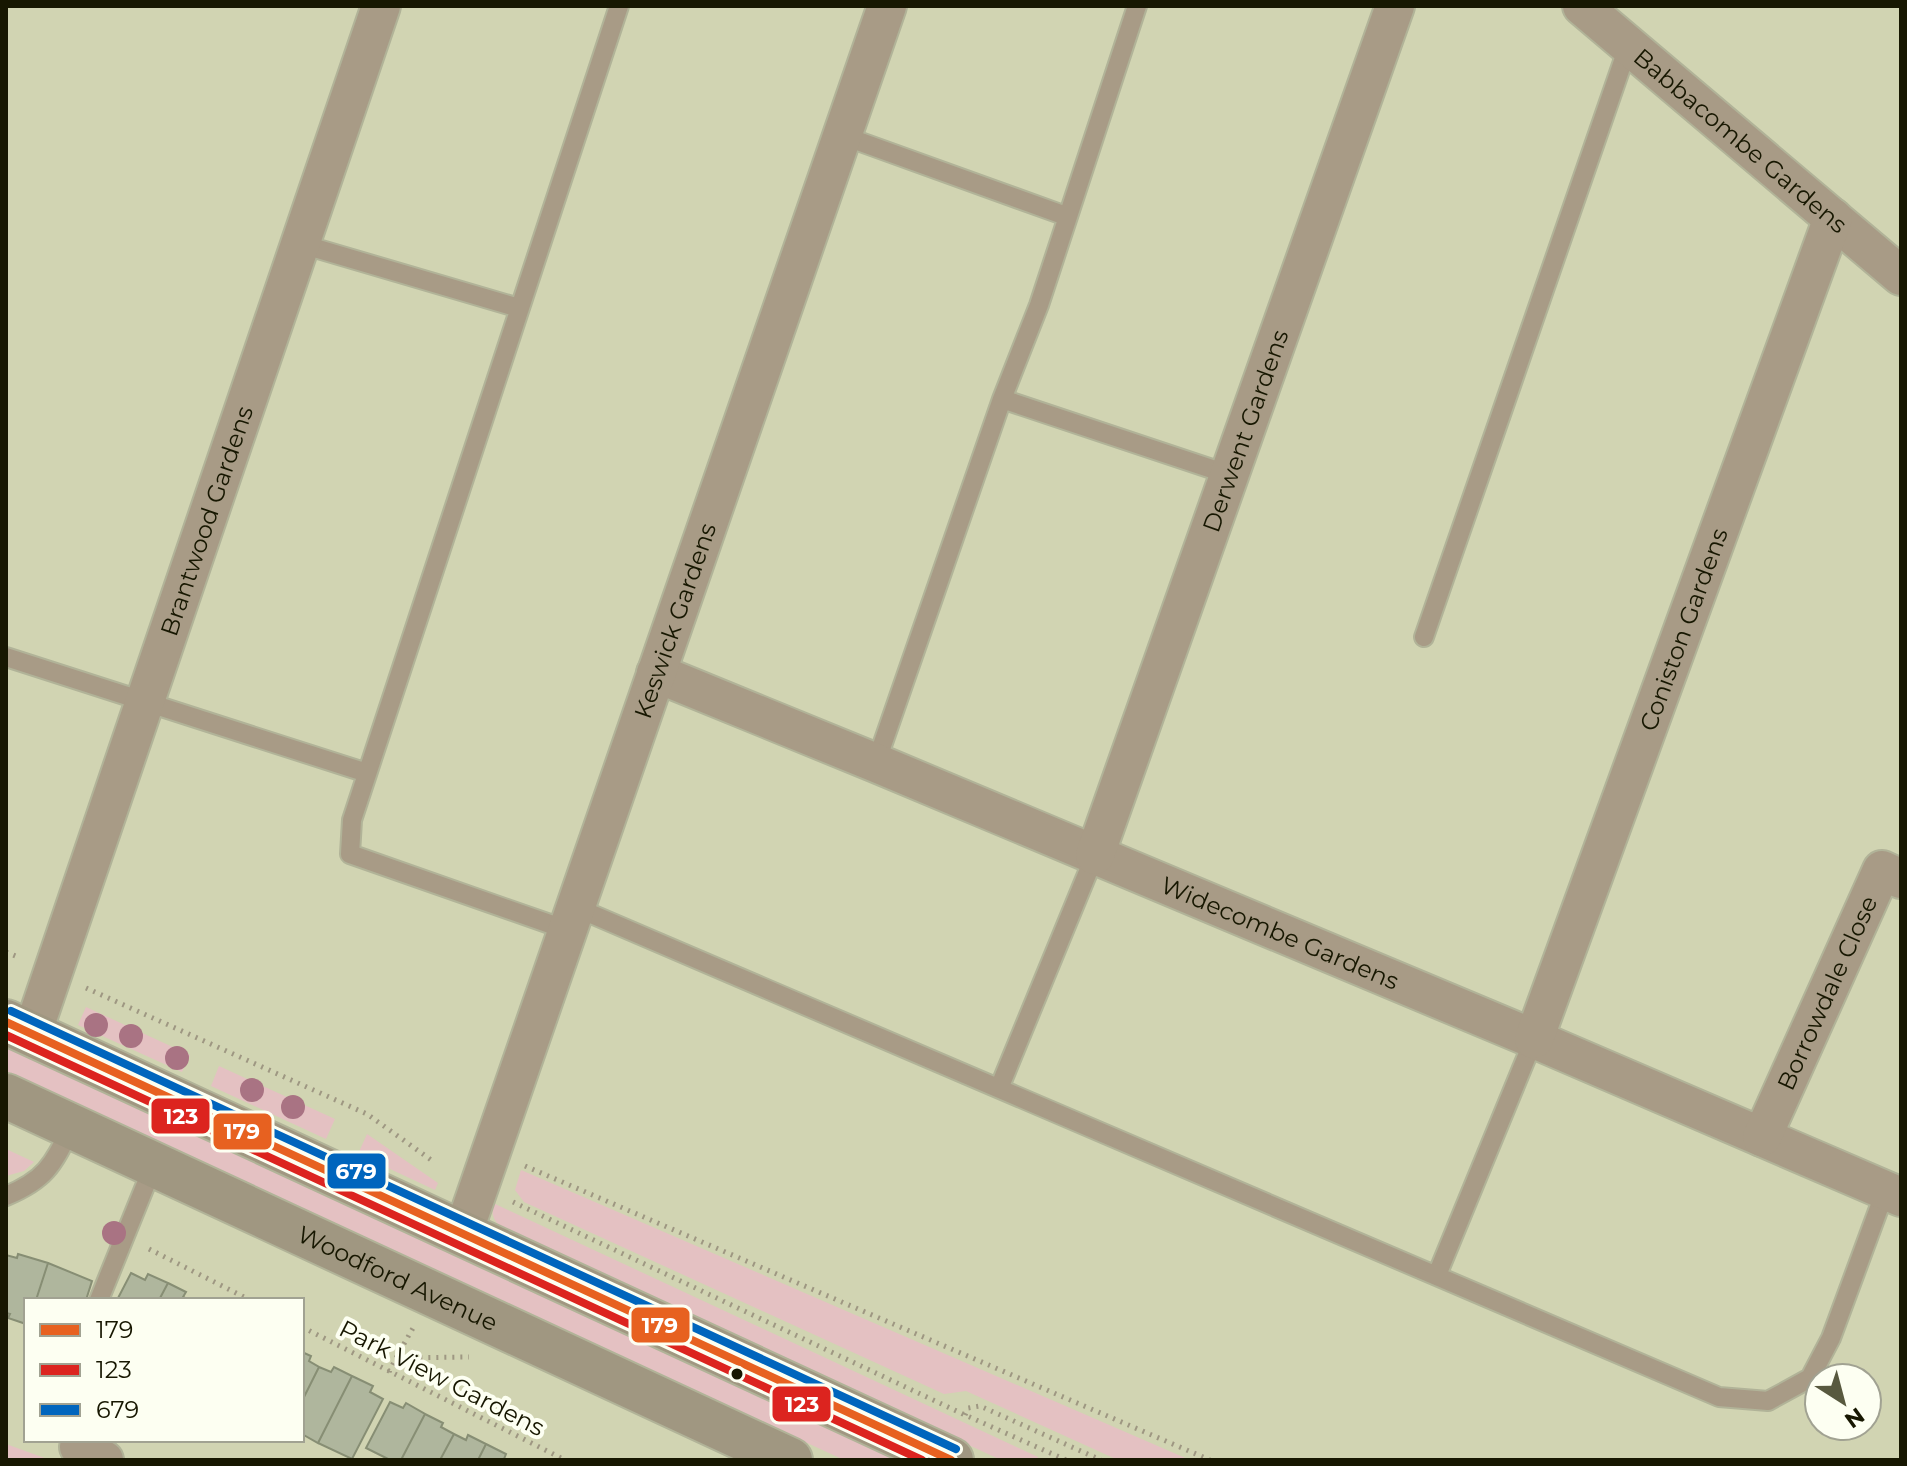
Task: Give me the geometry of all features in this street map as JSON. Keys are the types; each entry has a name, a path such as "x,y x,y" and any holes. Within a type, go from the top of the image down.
{"highway":[{"path":"19,1028 951,1460"},
{"name":"Woodford Avenue","path":"6,1096 790,1460"}],"street":[{"name":"Brantwood Gardens","path":"19,1028 146,702 381,6"},
{"name":"Keswick Gardens","path":"463,1233 887,6"},
{"name":"Derwent Gardens","path":"1095,855 1395,6"},
{"name":"Babbacombe Gardens","path":"1582,6 1901,276"},
{"name":"Coniston Gardens","path":"1534,1039 1833,218"},
{"name":"Widecombe Gardens","path":"656,673 1534,1039 1893,1193"},
{"name":"Borrowdale Close","path":"1762,1137 1882,870 1901,879"}],"lane":[{"path":"619,6 352,820 350,854 571,918 1000,1086 1719,1397 1768,1401 1810,1378 1831,1338 1893,1193"},
{"path":"876,763 1002,399 1039,305 1137,6"},
{"path":"1424,637 1628,47"},
{"path":"844,136 1066,216"},
{"path":"301,244 519,308"},
{"path":"1002,399 1230,475"},
{"path":"6,657 367,773"},
{"path":"1000,1086 1095,855"},
{"path":"1437,1275 1534,1039"},
{"path":"6,1196 27,1187 46,1173 72,1126"},
{"path":"100,1298 154,1164"}],"path":[{"path":"6,952 16,956"},
{"path":"99,994 367,1114 434,1162"},
{"path":"491,1151 1210,1460"},
{"path":"479,1186 1066,1460"},
{"path":"142,1246 246,1298"},
{"path":"389,1372 415,1324"},
{"name":"Park View Gardens","path":"304,1328 565,1460"},
{"path":"396,1358 471,1357"},
{"path":"965,1415 968,1408 980,1406 1101,1460"},
{"path":"1076,1457 1079,1450"}],"shaded area":[{"path":"86,1007 190,1055 182,1072 78,1025"},
{"path":"6,1047 900,1460 844,1460 6,1071"},
{"path":"219,1066 335,1119 326,1139 211,1086"},
{"path":"367,1134 438,1183 435,1190 358,1154"},
{"path":"6,1149 34,1162 24,1171 6,1176"},
{"path":"521,1170 1190,1460 1118,1460 966,1391 944,1394 524,1202 515,1190"},
{"path":"493,1203 1038,1457 1037,1460 1001,1460 504,1229 494,1218"},
{"path":"6,1444 50,1460 6,1460"}],"building":[{"path":"18,1254 48,1263 37,1298 24,1298 24,1323 8,1318 10,1314 6,1313 6,1255 17,1258"},
{"path":"48,1263 92,1281 87,1298 37,1298"},
{"path":"131,1273 145,1280 148,1274 168,1283 160,1298 118,1298"},
{"path":"168,1283 186,1292 185,1298 160,1298"},
{"path":"304,1353 311,1356 309,1361 319,1367 304,1397"},
{"path":"319,1367 331,1372 334,1367 352,1376 318,1443 304,1435 304,1397"},
{"path":"352,1376 373,1386 370,1392 383,1399 352,1459 318,1443"},
{"path":"390,1402 403,1408 406,1403 425,1414 401,1460 390,1460 366,1448"},
{"path":"425,1414 443,1423 441,1427 454,1434 440,1460 401,1460"},
{"path":"454,1434 466,1440 468,1435 486,1444 478,1460 440,1460"},
{"path":"486,1444 506,1454 506,1460 478,1460"}],"transit line":[{"name":"679","path":"11,1011 956,1449"},
{"name":"179","path":"6,1022 951,1460"},
{"name":"123","path":"6,1035 922,1460"}]}
